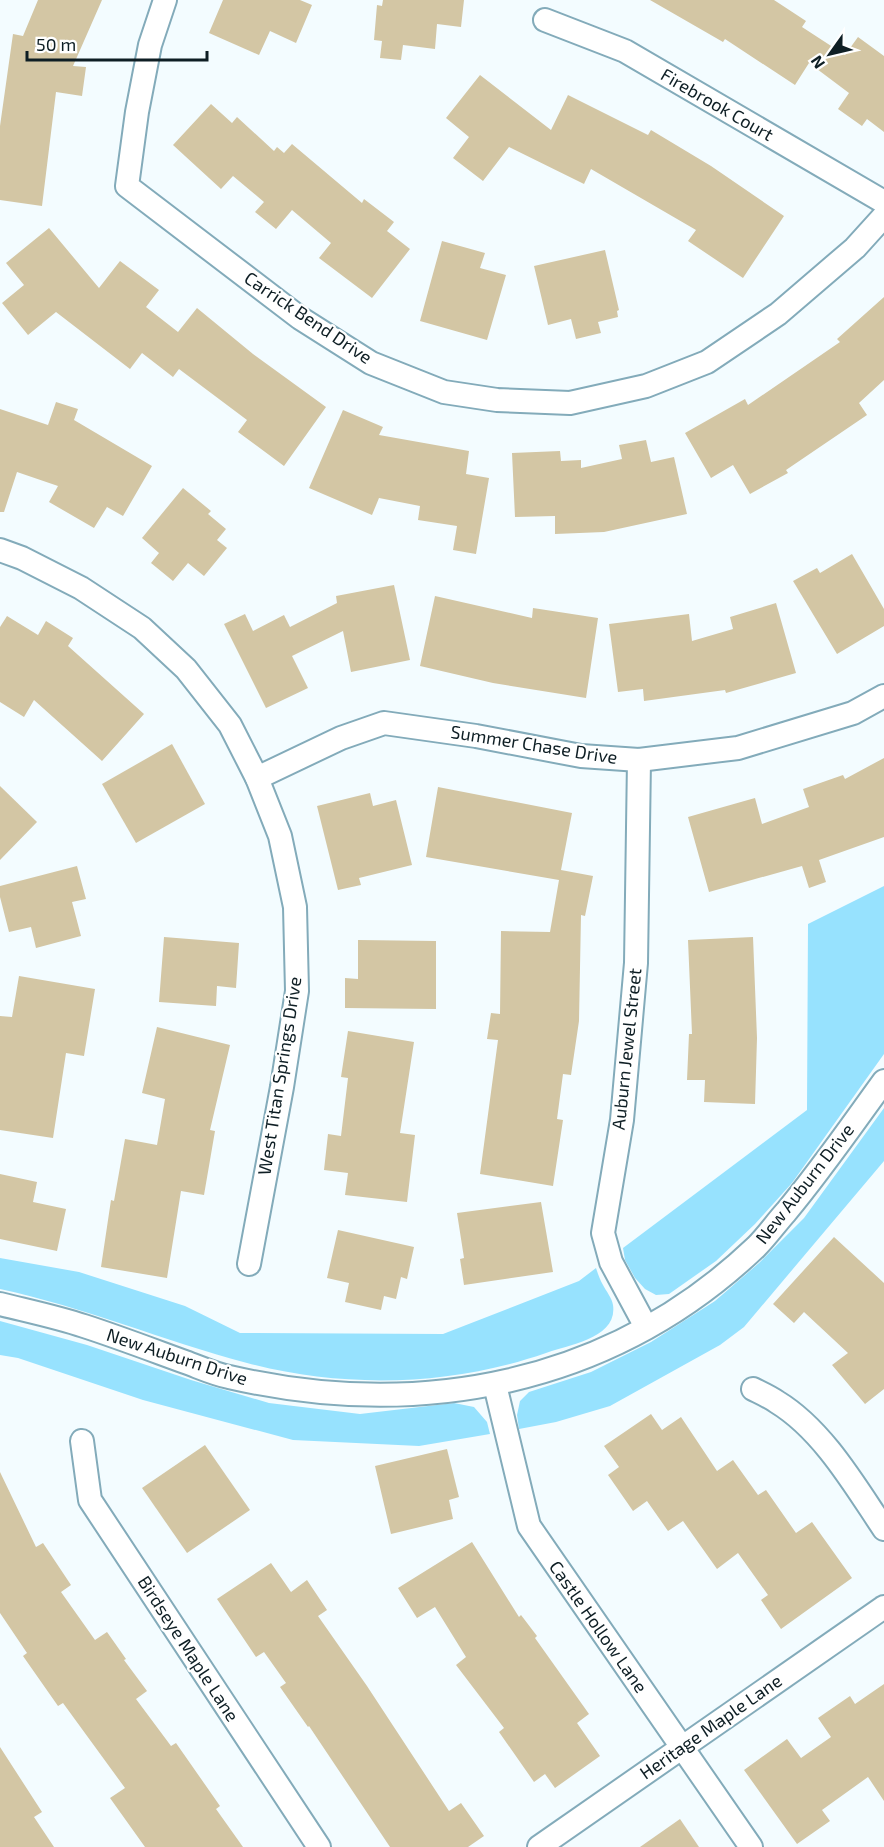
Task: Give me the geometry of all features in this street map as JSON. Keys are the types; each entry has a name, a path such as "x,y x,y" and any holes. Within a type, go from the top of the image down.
{"street":[{"name":"Carrick Bend Drive","path":"165,0 150,45 137,112 127,186 300,318 371,363 444,392 497,400 570,403 645,386 707,362 778,314 855,248 884,216"},
{"name":"Firebrook Court","path":"545,20 625,51 884,202"},
{"name":"West Titan Springs Drive","path":"0,550 22,558 81,588 142,628 186,669 230,725 257,778 280,836 295,907 297,991 282,1087 249,1264"},
{"name":"Summer Chase Drive","path":"257,778 341,738 384,723 476,736 580,756 639,760 738,748 853,713 884,696"},
{"name":"Auburn Jewel Street","path":"639,760 636,963 622,1120 603,1233 611,1262 646,1327"},
{"name":"New Auburn Drive","path":"0,1304 81,1325 226,1377 302,1391 357,1395 440,1393 544,1373 603,1349 646,1327 697,1296 757,1246 805,1190 884,1081"},
{"name":"Castle Hollow Lane","path":"495,1384 529,1526 751,1847"},
{"path":"753,1389 779,1402 811,1430 839,1464 884,1529"},
{"name":"Birdseye Maple Lane","path":"82,1441 90,1500 319,1847"},
{"name":"Heritage Maple Lane","path":"539,1847 884,1607"}],"shaded area":[{"path":"884,886 884,1054 792,1183 755,1224 716,1261 669,1294 656,1295 645,1289 635,1278 625,1260 623,1248 807,1110 808,924"},
{"path":"884,1108 884,1161 744,1327 720,1345 610,1406 556,1422 519,1429 517,1415 520,1401 529,1392 591,1372 651,1342 715,1301 759,1263 804,1218"},
{"path":"0,1258 79,1272 185,1306 240,1333 443,1334 579,1281 596,1268 613,1305 608,1325 600,1333 579,1343 510,1364 435,1378 360,1380 322,1377 247,1363 62,1305 0,1289"},
{"path":"0,1321 87,1345 269,1403 360,1414 454,1403 474,1407 487,1422 490,1434 419,1446 293,1440 143,1400 18,1358 0,1355"}],"building":[{"path":"38,0 102,0 73,66 86,67 82,96 56,92 42,206 0,200 0,126 13,34 23,36"},
{"path":"223,0 300,0 312,5 296,43 270,31 259,55 209,33"},
{"path":"383,0 464,0 461,27 437,24 435,49 403,45 401,60 380,58 382,41 374,40 377,5 382,6"},
{"path":"650,0 774,0 806,21 802,27 845,55 858,37 884,56 884,132 867,119 862,126 838,109 849,93 809,63 795,85 725,39 723,42"},
{"path":"480,75 551,130 568,95 648,135 651,130 711,166 784,216 743,278 688,241 696,230 591,169 584,184 509,147 483,181 453,158 469,137 446,118"},
{"path":"211,104 232,123 237,117 274,151 277,147 284,153 292,144 362,203 364,199 394,222 387,231 410,249 372,298 319,258 331,243 292,210 276,229 255,212 264,202 233,176 221,189 173,145"},
{"path":"49,228 99,288 120,261 159,290 146,307 178,332 197,308 253,354 326,407 284,466 238,432 247,420 179,369 173,377 142,353 130,369 56,312 28,335 2,303 24,285 6,263"},
{"path":"442,241 485,253 480,268 506,275 487,340 420,321"},
{"path":"605,250 619,310 617,311 618,317 598,322 601,333 576,339 571,319 548,325 534,266"},
{"path":"884,297 884,380 859,403 867,415 786,470 788,473 750,494 733,465 711,478 685,433 745,399 748,405 840,342 837,339"},
{"path":"56,402 78,409 74,420 152,466 123,516 107,507 94,528 49,502 58,486 17,472 4,512 0,512 0,409 48,425"},
{"path":"343,410 383,427 379,435 469,451 466,474 489,478 476,554 453,550 457,526 418,520 420,506 379,498 372,515 309,488"},
{"path":"646,440 651,462 674,457 687,514 604,532 555,534 555,516 515,517 512,453 560,451 561,461 581,460 581,468 622,459 619,445"},
{"path":"183,488 211,511 208,514 226,529 217,540 227,548 204,576 188,563 173,581 151,563 159,553 142,538"},
{"path":"852,554 884,609 884,626 837,654 793,581 817,568 820,573"},
{"path":"394,585 410,660 351,672 343,631 292,656 308,688 266,708 224,624 245,614 253,631 284,615 290,627 337,603 336,596"},
{"path":"435,596 532,618 533,608 598,618 586,698 493,683 420,666"},
{"path":"776,603 796,673 726,693 725,690 644,701 643,689 618,692 609,624 689,614 692,641 733,629 730,617"},
{"path":"7,616 38,635 46,621 73,638 68,646 144,714 102,761 34,700 24,717 0,702 0,627"},
{"path":"172,744 205,804 136,843 102,784"},
{"path":"884,758 884,837 819,860 826,882 809,888 802,866 709,892 688,817 755,798 762,824 809,807 803,789 843,775 845,779"},
{"path":"0,786 37,822 0,860"},
{"path":"438,787 572,813 561,870 593,876 585,916 581,915 579,1021 571,1075 563,1074 557,1119 563,1120 553,1186 480,1174 498,1040 487,1039 491,1013 500,1014 501,931 550,932 559,880 426,857"},
{"path":"370,793 373,806 396,800 412,865 359,878 361,885 338,890 317,806"},
{"path":"77,866 86,899 72,902 81,936 36,948 31,927 9,932 0,897 0,886"},
{"path":"164,937 239,943 236,988 217,986 216,1006 159,1002"},
{"path":"753,937 757,1038 755,1104 704,1102 705,1080 687,1080 689,1034 692,1034 688,940"},
{"path":"358,940 436,941 436,1009 345,1008 345,978 358,979"},
{"path":"19,976 95,989 84,1056 66,1053 53,1138 0,1130 0,1016 12,1017"},
{"path":"157,1027 230,1045 210,1130 215,1131 204,1195 181,1191 167,1278 101,1267 111,1200 114,1201 125,1139 157,1145 165,1099 142,1093"},
{"path":"348,1031 414,1042 400,1133 415,1135 407,1202 345,1195 348,1173 324,1170 328,1134 341,1136 348,1078 341,1077"},
{"path":"0,1174 37,1182 33,1202 66,1209 57,1251 0,1239"},
{"path":"541,1202 553,1272 464,1285 460,1259 464,1258 457,1213"},
{"path":"338,1230 414,1247 407,1279 401,1277 396,1299 384,1296 381,1310 345,1302 349,1283 327,1278"},
{"path":"834,1237 884,1283 884,1389 865,1404 832,1365 848,1353 804,1312 794,1323 773,1304"},
{"path":"651,1414 662,1430 681,1417 717,1471 733,1460 758,1495 766,1490 796,1533 812,1522 852,1578 781,1629 761,1600 768,1595 738,1553 717,1569 683,1521 668,1531 647,1501 633,1511 608,1475 619,1467 604,1446"},
{"path":"205,1445 250,1510 187,1553 142,1488"},
{"path":"447,1449 459,1497 449,1500 453,1519 391,1534 375,1466"},
{"path":"0,1472 36,1547 43,1543 71,1585 61,1592 95,1640 107,1632 147,1691 136,1699 171,1746 176,1743 220,1806 216,1809 243,1847 145,1847 110,1798 125,1788 63,1703 58,1706 23,1656 27,1653 0,1613"},
{"path":"472,1542 519,1617 521,1615 537,1636 535,1638 589,1714 577,1723 600,1756 555,1788 545,1774 534,1782 499,1732 504,1728 456,1665 466,1657 435,1607 417,1618 398,1588"},
{"path":"271,1563 291,1592 307,1580 327,1610 318,1616 449,1811 461,1803 484,1836 468,1847 390,1847 309,1726 280,1687 286,1683 264,1652 256,1657 217,1599"},
{"path":"884,1684 884,1801 868,1777 822,1810 830,1821 797,1844 744,1770 787,1739 801,1758 831,1737 818,1718 850,1696 855,1704"},
{"path":"0,1747 42,1812 34,1817 54,1847 0,1847"},
{"path":"680,1819 699,1847 640,1847"}]}
